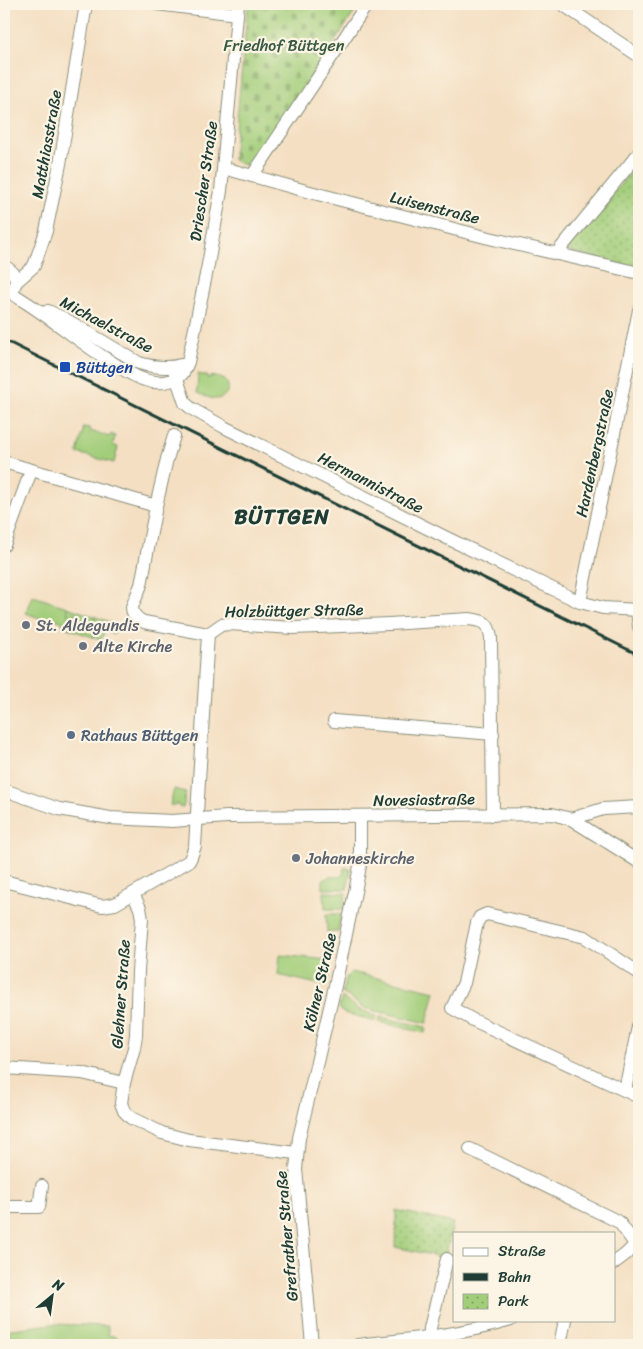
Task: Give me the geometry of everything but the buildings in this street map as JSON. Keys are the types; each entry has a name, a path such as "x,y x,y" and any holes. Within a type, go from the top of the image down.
{"street":[{"name":"Matthiasstraße","path":"17,281 34,266 46,231 60,164 86,4"},
{"path":"157,4 238,9"},
{"path":"252,176 368,4"},
{"path":"562,4 639,56"},
{"name":"Driescher Straße","path":"174,372 183,373 188,362 221,191 238,9"},
{"path":"556,254 639,153"},
{"name":"Luisenstraße","path":"224,168 378,210 639,273"},
{"path":"4,266 15,274 17,281"},
{"name":"Michaelstraße","path":"17,281 8,291 130,373 152,382 164,382 174,372"},
{"name":"Hardenbergstraße","path":"580,602 639,310"},
{"name":"Hermannistraße","path":"174,372 185,403 203,416 580,602 603,608 638,610"},
{"path":"4,462 156,506 174,436"},
{"path":"4,546 31,471"},
{"name":"Holzbüttger Straße","path":"156,506 141,585 132,606 136,617 144,622 208,634 221,625 228,624 294,628 478,620 486,623 490,629 492,734"},
{"path":"638,610 639,628"},
{"path":"4,881 102,906 111,906 189,861 194,849 208,634"},
{"path":"334,720 492,734 493,814"},
{"name":"Novesiastraße","path":"4,790 59,809 87,815 156,821 227,817 552,814 571,819 639,862"},
{"path":"571,819 603,809 639,808"},
{"name":"Kölner Straße","path":"296,1153 340,967 360,866 360,816"},
{"name":"Glehner Straße","path":"124,1083 135,1043 142,919 140,908 133,894"},
{"path":"639,973 585,937 486,914 480,917 477,924 464,983 452,1008 473,1020 639,1097"},
{"path":"625,1090 639,1022"},
{"path":"4,1068 82,1073 124,1083"},
{"name":"Grefrather Straße","path":"124,1083 121,1103 124,1111 135,1120 162,1133 183,1139 296,1153 312,1345"},
{"path":"470,1149 619,1222 637,1243 616,1262"},
{"path":"4,1207 39,1207 42,1186"},
{"path":"429,1341 446,1259"},
{"path":"358,1345 429,1341 504,1322"},
{"path":"560,1345 565,1322"}],"green space":[{"name":"Friedhof Büttgen","path":"248,4 360,4 252,165 247,166 233,160"},
{"path":"639,162 639,266 637,268 571,252 569,247"},
{"path":"198,374 207,376 207,378 210,378 210,376 218,377 226,381 228,388 226,394 216,399 197,393"},
{"path":"84,427 90,428 90,431 110,437 111,434 115,436 113,445 118,447 114,463 77,453"},
{"path":"33,596 67,607 70,629 62,626 63,622 52,618 50,622 26,613"},
{"path":"67,607 113,623 116,628 114,634 105,631 101,640 70,629"},
{"path":"174,789 186,792 183,807 175,804 175,806 170,805"},
{"path":"344,868 351,870 347,889 323,889 323,880 330,876 340,876 344,872"},
{"path":"324,892 346,893 343,909 325,909"},
{"path":"326,914 341,914 338,932 327,932"},
{"path":"280,955 329,960 330,972 326,986 278,975"},
{"path":"351,972 435,991 427,1023 361,1006 342,993 347,976"},
{"path":"342,997 358,1009 377,1016 376,1021 343,1013 339,1007"},
{"path":"380,1017 426,1027 425,1033 379,1022"},
{"path":"396,1210 453,1223 445,1258 395,1247"},
{"path":"52,1324 108,1326 108,1335 135,1345 76,1345 9,1336 4,1341 4,1330"}],"railway":[{"path":"4,340 639,655"}],"place":[{"name":"Büttgen","path":"65,367"},
{"name":"St. Aldegundis","path":"26,625"},
{"name":"Alte Kirche","path":"83,646"},
{"name":"Rathaus Büttgen","path":"71,735"},
{"name":"Johanneskirche","path":"296,858"}],"district":[{"name":"BÜTTGEN","path":"282,517"}]}
